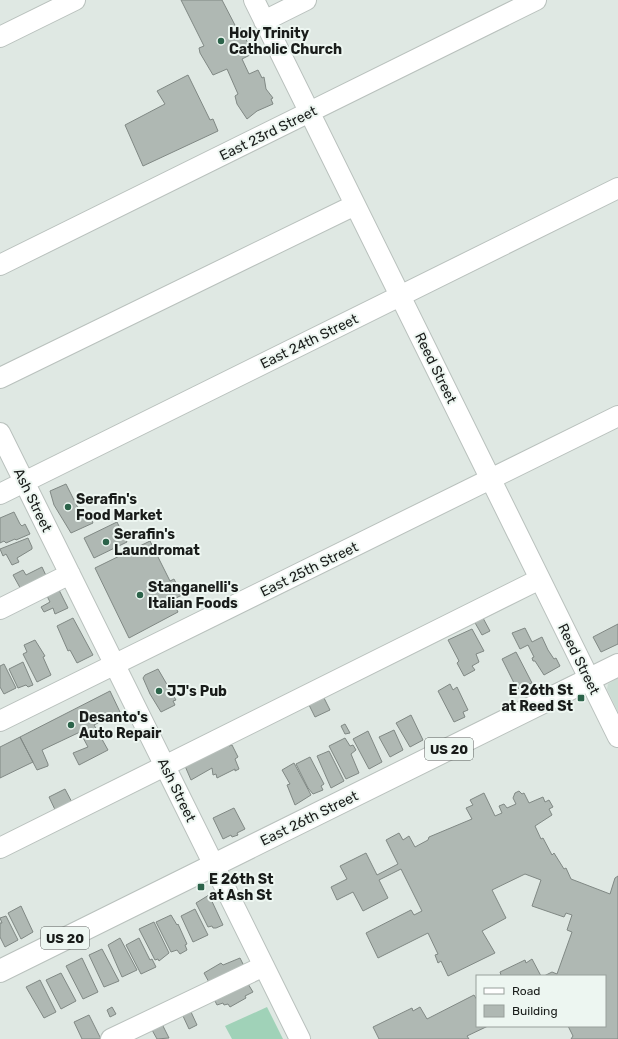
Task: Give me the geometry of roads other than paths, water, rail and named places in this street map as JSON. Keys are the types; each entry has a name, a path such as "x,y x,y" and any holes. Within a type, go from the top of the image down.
{"main road":[{"name":"East 26th Street","path":"0,971 618,665"}],"street":[{"path":"0,37 75,0"},
{"name":"Reed Street","path":"254,0 618,737"},
{"path":"264,20 306,0"},
{"name":"East 23rd Street","path":"0,265 536,0"},
{"name":"East 24th Street","path":"0,494 618,188"},
{"path":"0,378 355,206"},
{"name":"East 25th Street","path":"0,722 618,416"},
{"name":"Ash Street","path":"0,434 300,1039"},
{"path":"0,609 70,574"},
{"path":"0,848 540,579"},
{"path":"111,1039 264,966"}],"place":[{"name":"Holy Trinity Catholic Church","path":"221,41"},
{"name":"Serafin's Food Market","path":"68,507"},
{"name":"Serafin's Laundromat","path":"106,542"},
{"name":"Stanganelli's Italian Foods","path":"140,595"},
{"name":"JJ's Pub","path":"159,691"},
{"name":"E 26th St at Reed St","path":"581,698"},
{"name":"Desanto's Auto Repair","path":"71,725"},
{"name":"E 26th St at Ash St","path":"201,887"}]}
